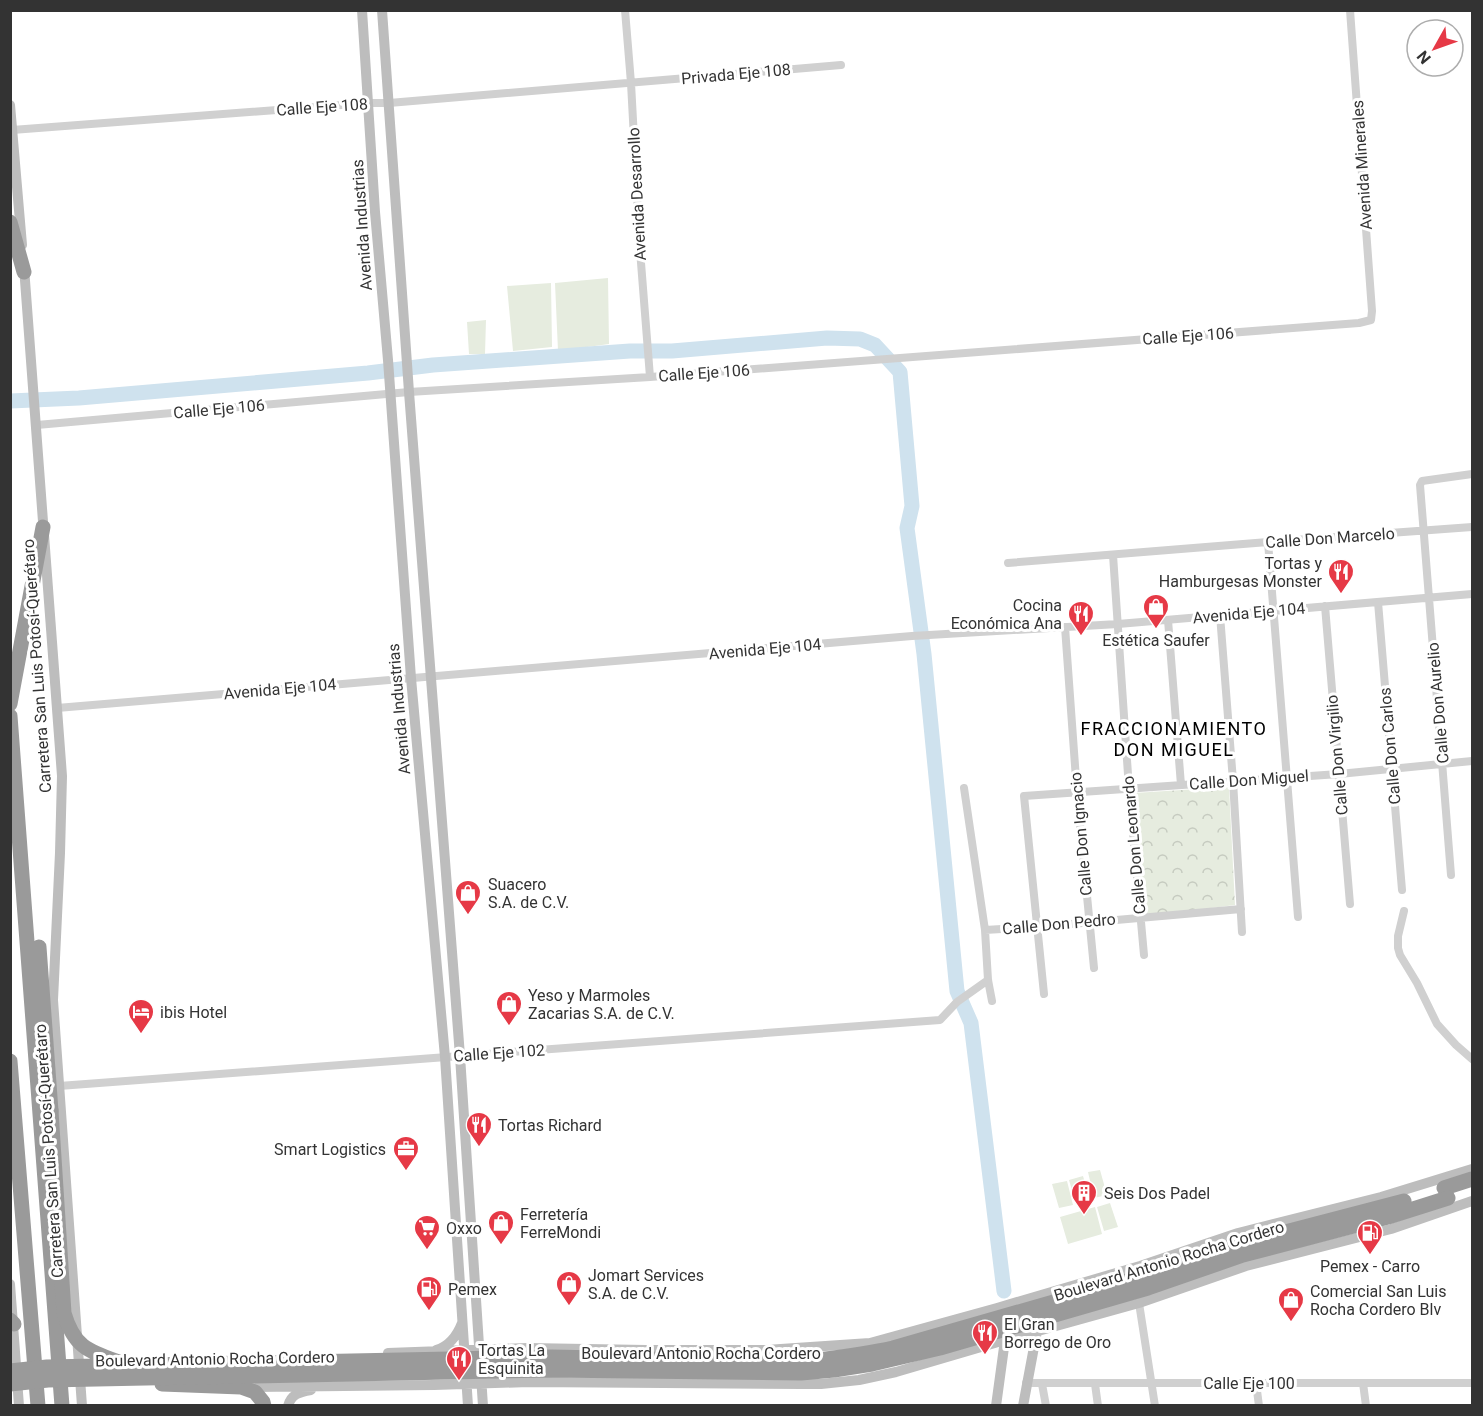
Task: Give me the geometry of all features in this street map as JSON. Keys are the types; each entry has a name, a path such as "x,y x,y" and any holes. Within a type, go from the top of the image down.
{"highway":[{"path":"10,222 24,272"},
{"path":"10,704 43,527"},
{"path":"10,716 25,891 62,1406"},
{"path":"25,891 53,1000"},
{"path":"39,947 64,1313 77,1341 83,1346 99,1355 130,1366"},
{"path":"10,1061 38,1406"},
{"name":"Boulevard Antonio Rocha Cordero","path":"48,1373 148,1379 550,1370 801,1373 843,1369 894,1360 1148,1288 1243,1255 1388,1217 1473,1179"},
{"name":"Boulevard Antonio Rocha Cordero","path":"48,1373 130,1366 551,1358 801,1362 853,1356 936,1336 1144,1276 1239,1244 1446,1193 1473,1190"},
{"path":"10,1371 48,1373"},
{"path":"10,1384 48,1373"},
{"path":"148,1379 161,1384 241,1387 255,1392 264,1406"}],"main road":[{"name":"Avenida Industrias","path":"362,10 375,212 411,678 445,1057 467,1406"},
{"name":"Avenida Industrias","path":"382,10 460,1056 483,1406"},
{"name":"Carretera San Luis Potosí-Querétaro","path":"10,105 37,425 62,776 53,1000 82,1406"},
{"name":"Boulevard Antonio Rocha Cordero","path":"242,1364 256,1356 503,1348 766,1350 870,1343 1140,1266 1238,1233 1381,1197 1473,1169"},
{"name":"Boulevard Antonio Rocha Cordero","path":"241,1387 505,1382 821,1384 878,1377 1139,1303 1246,1266 1391,1229 1473,1201"},
{"path":"10,1284 19,1406"},
{"path":"1066,1287 1056,1294 1054,1309 1065,1320 1076,1321"},
{"path":"1023,1406 1037,1331 1029,1298"},
{"path":"996,1406 1005,1340 997,1308"},
{"path":"431,1351 441,1349 452,1341 460,1328 462,1314"},
{"path":"962,1317 974,1320 981,1329 981,1340 971,1350"},
{"path":"478,1323 483,1337 488,1342 503,1348"},
{"path":"527,1348 513,1355 508,1368 515,1379 528,1382"},
{"path":"431,1351 443,1356 448,1366 446,1376 434,1384"},
{"path":"483,1406 491,1392 505,1382"},
{"path":"434,1384 453,1388 464,1398 467,1406"},
{"path":"288,1406 298,1392 328,1386"}],"street":[{"name":"Avenida Desarrollo","path":"625,10 650,377"},
{"name":"Avenida Minerales","path":"1350,10 1371,320"},
{"name":"Privada Eje 108","path":"631,83 841,65"},
{"name":"Calle Eje 108","path":"12,130 631,83"},
{"name":"Calle Eje 106","path":"37,425 389,388 650,377 1359,324 1371,320"},
{"name":"Calle Don Aurelio","path":"1451,875 1420,485 1422,481 1473,474"},
{"name":"Calle Don Marcelo","path":"1008,563 1473,527"},
{"path":"1268,542 1298,917"},
{"name":"Calle Don Leonardo","path":"1113,555 1129,789 1144,955"},
{"name":"Avenida Eje 104","path":"57,708 912,636 1118,624 1473,594"},
{"name":"Calle Don Carlos","path":"1378,602 1401,890"},
{"name":"Calle Don Virgilio","path":"1325,606 1350,904"},
{"path":"1220,615 1242,932"},
{"path":"1168,620 1181,785"},
{"name":"Calle Don Ignacio","path":"1065,627 1077,793 1094,968"},
{"name":"Calle Don Miguel","path":"1037,927 1024,796 1339,774 1473,761"},
{"path":"964,788 985,930 988,980 992,1001"},
{"name":"Calle Don Pedro","path":"985,930 1241,909"},
{"path":"1404,911 1398,936 1400,955 1437,1024 1456,1045 1473,1059"},
{"path":"1037,927 1044,994"},
{"name":"Calle Eje 102","path":"59,1086 940,1020 957,1002 988,980"},
{"path":"1139,1303 1155,1406"},
{"name":"Calle Eje 100","path":"1026,1383 1473,1383"},
{"path":"1256,1383 1259,1406"},
{"path":"1363,1383 1366,1406"},
{"path":"1042,1384 1046,1406"},
{"path":"1095,1384 1098,1406"}],"green space":[{"path":"608,278 609,344 558,351 555,283"},
{"path":"551,283 552,347 513,351 507,286"},
{"path":"486,320 485,354 469,354 467,322"},
{"path":"1229,787 1235,905 1141,917 1134,793"},
{"path":"1100,1170 1107,1195 1094,1198 1088,1172"},
{"path":"1083,1176 1090,1200 1076,1204 1069,1180"},
{"path":"1067,1181 1073,1205 1059,1208 1052,1184"},
{"path":"1110,1203 1118,1227 1104,1231 1097,1207"},
{"path":"1095,1207 1102,1234 1068,1244 1060,1217"}],"waterway":[{"path":"10,401 79,398 368,373 433,365 630,351 672,351 827,338 860,339 875,345 900,372 912,506 907,528 924,654 957,991 971,1023 1004,1291"}],"place":[{"name":"Tortas y Hamburgesas Monster","path":"1341,595"},
{"name":"Estética Saufer","path":"1156,630"},
{"name":"Cocina Económica Ana","path":"1081,637"},
{"name":"Suacero S.A. de C.V.","path":"468,916"},
{"name":"Yeso y Marmoles Zacarias S.A. de C.V.","path":"509,1027"},
{"name":"ibis Hotel","path":"141,1035"},
{"name":"Tortas Richard","path":"479,1148"},
{"name":"Smart Logistics","path":"406,1172"},
{"name":"Seis Dos Padel","path":"1084,1216"},
{"name":"Ferretería FerreMondi","path":"501,1246"},
{"name":"Oxxo","path":"427,1251"},
{"name":"Pemex - Carro","path":"1370,1256"},
{"name":"Jomart Services S.A. de C.V.","path":"569,1307"},
{"name":"Pemex","path":"429,1312"},
{"name":"Comercial San Luis Rocha Cordero Blv","path":"1291,1323"},
{"name":"El Gran Borrego de Oro","path":"985,1356"},
{"name":"Tortas La Esquinita","path":"459,1382"}],"district":[{"name":"FRACCIONAMIENTO DON MIGUEL","path":"1174,738"}]}
